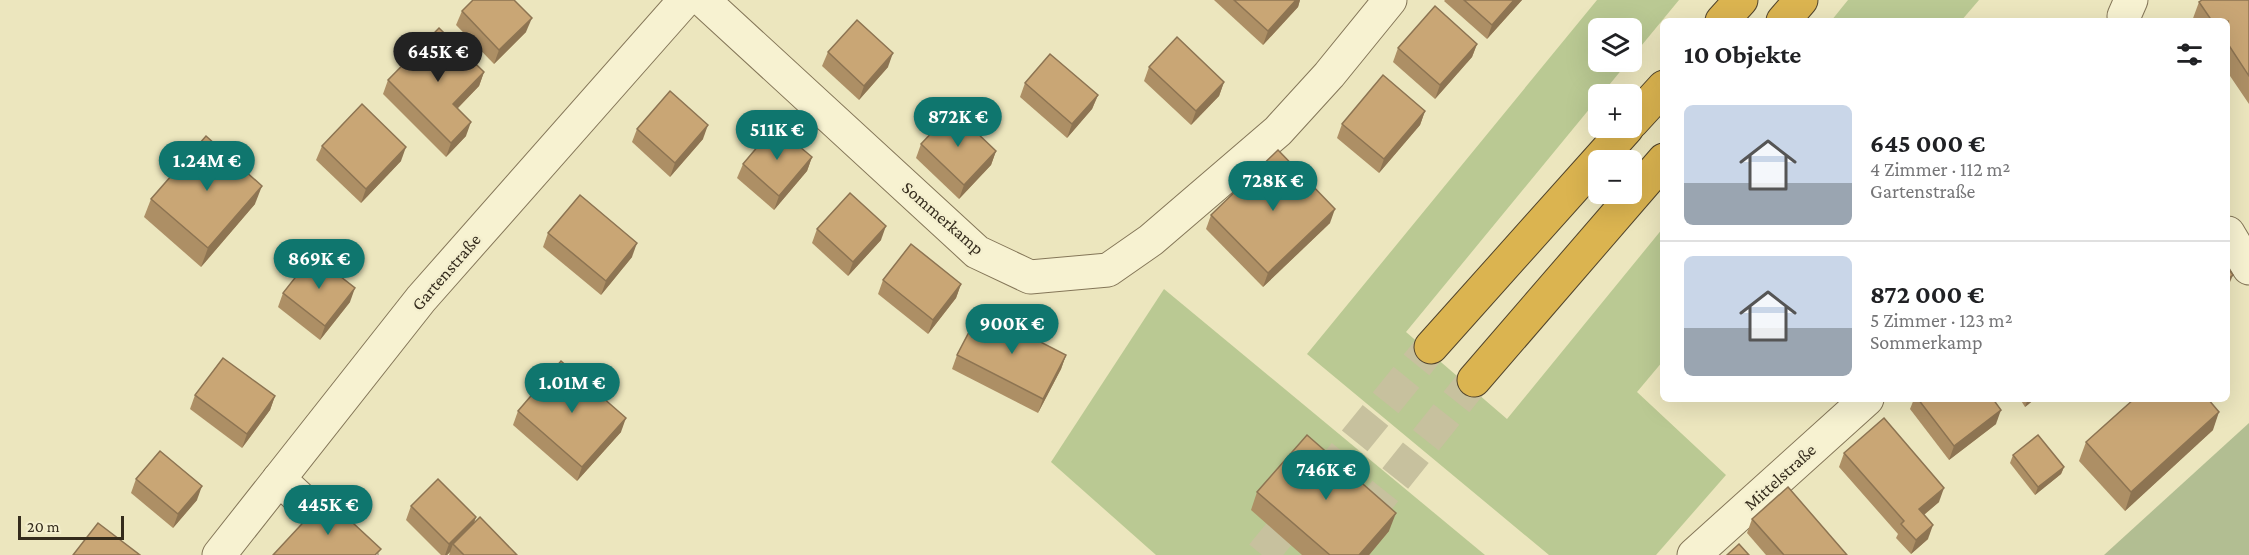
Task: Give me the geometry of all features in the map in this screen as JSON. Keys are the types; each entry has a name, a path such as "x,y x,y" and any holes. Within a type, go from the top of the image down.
{"highway":[{"path":"1725,18 1741,0"},
{"path":"1786,18 1801,0"},
{"path":"1642,111 1660,91"},
{"path":"1431,347 1618,138"},
{"path":"1474,380 1660,165"}],"street":[{"name":"Gartenstraße","path":"219,555 421,299 685,0"},
{"name":"Sommerkamp","path":"703,0 977,252 1030,277 1108,270 1151,240 1278,131 1329,75 1390,0"},
{"path":"2124,18 2131,0"},
{"path":"2230,236 2249,268"},
{"name":"Mittelstraße","path":"1694,555 1864,402"},
{"path":"279,479 361,555"}],"green space":[{"path":"1597,0 1679,0 1664,18 1660,18 1660,23 1642,45 1642,18 1588,18 1588,72 1620,72 1610,84 1588,84 1588,111 1406,332 1507,419 1660,232 1660,365 1637,392 1726,475 1656,555 1549,555 1307,354"},
{"path":"1848,0 1979,0 1964,18 1833,18"},
{"path":"1164,289 1485,555 1156,555 1051,462"},
{"path":"2249,423 2249,555 2104,555"}],"building":[{"path":"473,0 514,0 532,18 499,50 462,11"},
{"path":"1234,0 1296,0 1268,31"},
{"path":"1464,0 1514,0 1492,25"},
{"path":"2202,0 2249,0 2249,76 2230,47 2230,18 2210,18 2199,2"},
{"path":"1435,6 1477,44 1440,85 1398,48"},
{"path":"857,20 893,53 864,86 828,52"},
{"path":"439,28 484,72 453,104 471,122 451,143 388,80"},
{"path":"1177,37 1224,82 1196,111 1149,67"},
{"path":"1050,54 1098,95 1072,124 1025,83"},
{"path":"1383,75 1425,111 1384,159 1342,124"},
{"path":"670,91 708,125 675,163 637,129"},
{"path":"362,104 406,147 366,189 322,146"},
{"path":"953,110 996,151 964,185 921,144"},
{"path":"775,126 812,157 779,196 743,164"},
{"path":"206,136 262,186 208,248 151,199"},
{"path":"1278,150 1335,209 1268,273 1211,215"},
{"path":"850,193 886,226 853,262 817,229"},
{"path":"580,195 637,243 606,281 548,233"},
{"path":"911,244 961,284 933,320 883,280"},
{"path":"313,255 355,288 325,326 283,293"},
{"path":"980,311 1066,355 1043,399 957,355"},
{"path":"223,358 275,396 247,434 195,395"},
{"path":"561,361 626,418 582,467 518,411"},
{"path":"1920,402 1995,402 2001,410 1954,446"},
{"path":"2131,402 2211,402 2219,412 2131,492 2086,442"},
{"path":"1884,418 1944,488 1919,509 1933,525 1916,540 1901,524 1904,521 1844,453"},
{"path":"1307,435 1396,513 1359,555 1330,555 1257,492"},
{"path":"2038,435 2064,467 2038,487 2013,455"},
{"path":"160,451 202,486 178,514 136,479"},
{"path":"438,479 476,517 449,544 411,506"},
{"path":"1788,487 1847,555 1784,555 1752,519"},
{"path":"326,498 381,549 375,555 273,555"},
{"path":"480,517 517,555 464,555 453,544"},
{"path":"98,523 140,555 73,555"},
{"path":"1739,544 1749,555 1727,555"}],"tunnel":[{"path":"1262,555 1431,347"},
{"path":"1334,555 1474,380"}]}
